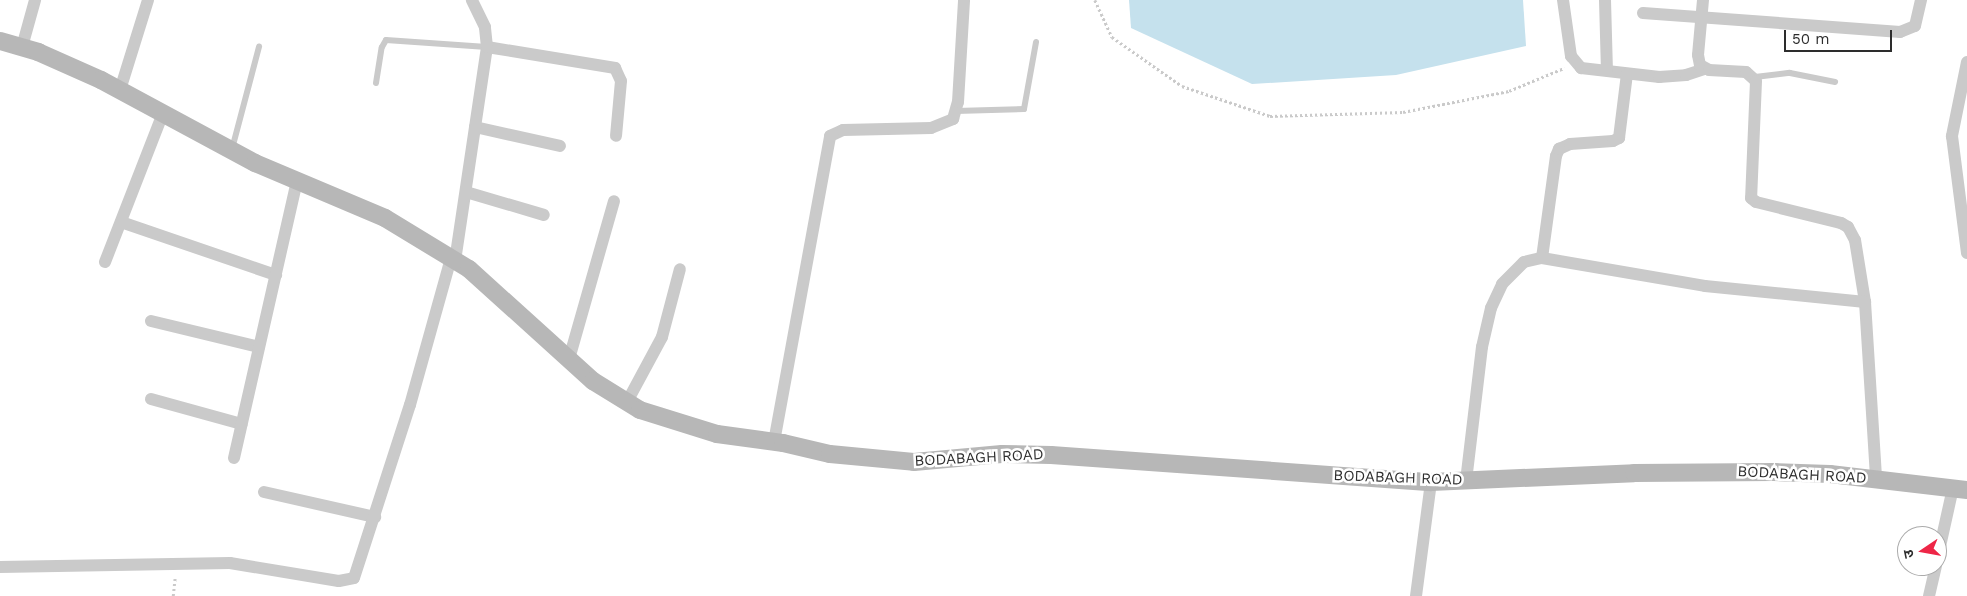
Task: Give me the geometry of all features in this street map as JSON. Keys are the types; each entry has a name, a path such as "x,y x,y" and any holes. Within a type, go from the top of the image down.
{"street":[{"path":"22,47 35,0"},
{"path":"120,90 148,0"},
{"path":"0,567 177,562 230,563 350,580 357,572 410,405 453,259 466,192 487,47 485,27 472,0"},
{"path":"778,443 830,136 843,130 940,126 953,119 956,111 964,0"},
{"path":"1563,0 1574,63 1581,68 1627,74 1673,76 1704,69 1746,72 1755,77 1757,87 1751,198 1756,202 1848,227 1855,240 1865,302 1876,479"},
{"path":"1605,0 1607,70"},
{"path":"1703,0 1700,16 1698,55 1704,69"},
{"path":"1643,12 1900,32 1915,26 1921,0"},
{"name":"BODABAGH ROAD","path":"0,41 22,47 120,90 232,150 297,181 385,218 470,269 593,381 640,410 717,434 778,443 830,454 933,463 1002,454 1051,455 1431,482 1712,472 1830,474 1960,489"},
{"path":"487,47 615,68 621,81 616,136"},
{"path":"1967,62 1952,136 1967,254"},
{"path":"1542,258 1556,156 1559,149 1570,144 1613,142 1619,138 1627,74"},
{"path":"105,262 164,113"},
{"path":"475,127 560,146"},
{"path":"234,458 297,181"},
{"path":"466,192 544,215"},
{"path":"569,359 614,201"},
{"path":"120,222 276,275"},
{"path":"1466,481 1482,347 1491,308 1502,284 1513,270 1524,262 1542,258 1706,286 1865,302"},
{"path":"627,402 662,337 680,269"},
{"path":"151,321 259,347"},
{"path":"151,399 242,424"},
{"path":"1416,596 1431,482"},
{"path":"1947,529 1960,489"},
{"path":"264,492 375,517"},
{"path":"1929,596 1934,576"}],"lane":[{"path":"376,83 382,47 386,40 487,47"},
{"path":"956,111 1024,109 1036,42"},
{"path":"232,150 259,47"},
{"path":"1755,77 1790,73 1835,82"}],"path":[{"path":"1095,0 1112,37 1182,86 1270,116 1403,112 1508,91 1574,63"},
{"path":"173,596 177,562"}],"water":[{"path":"1129,0 1523,0 1526,46 1396,75 1252,84 1131,28"}]}
